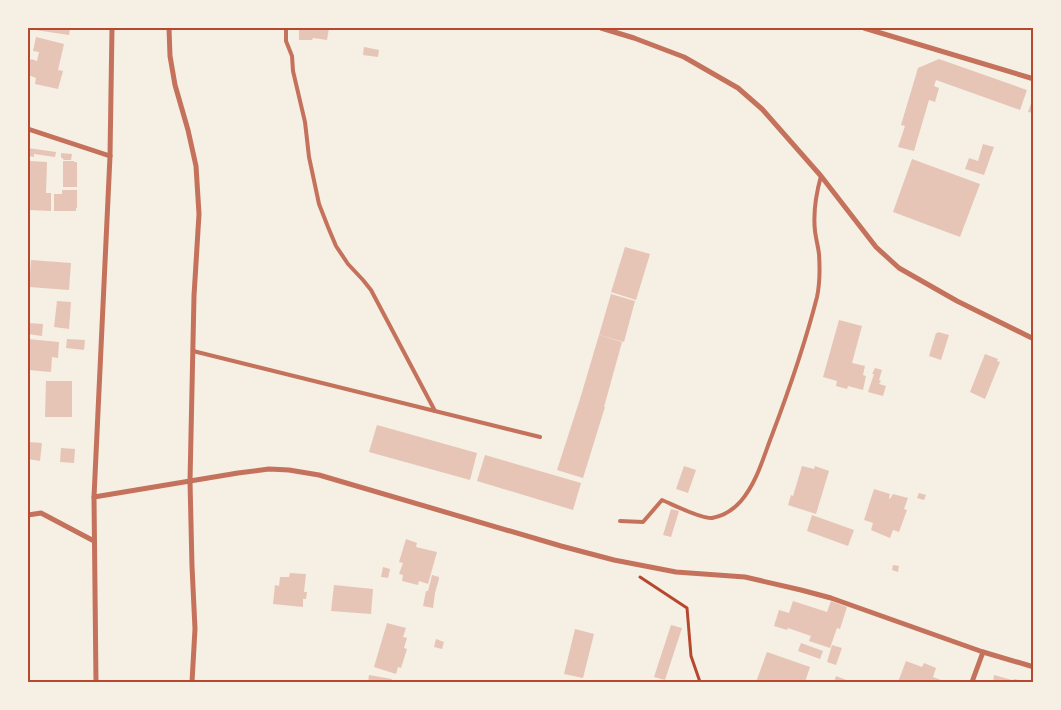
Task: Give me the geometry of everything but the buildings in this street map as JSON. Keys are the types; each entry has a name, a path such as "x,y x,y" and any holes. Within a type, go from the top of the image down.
{"street":[{"path":"96,682 94,497 110,156 112,28"},
{"path":"169,28 170,56 175,85 196,166 199,214 194,296 190,481 195,629 192,682"},
{"path":"601,28 684,57 738,88 762,109 820,176 876,247 899,268 957,301 1034,339"},
{"path":"864,28 1034,79"},
{"path":"28,129 110,156"},
{"path":"94,497 269,469 319,475 614,560 676,572 745,577 802,590 831,598 1034,668"},
{"path":"28,515 41,513 94,541"},
{"path":"972,682 983,652"}],"lane":[{"path":"286,28 286,41 292,56 293,72 305,122 319,204 336,246 348,264 371,290 435,411"},
{"path":"620,521 643,522 662,500 711,518 722,515 741,501 756,478 791,382 817,297 820,272 815,218 820,176"},
{"path":"193,351 540,437"}],"path":[{"path":"638,576 687,608 691,656 700,682"}]}
